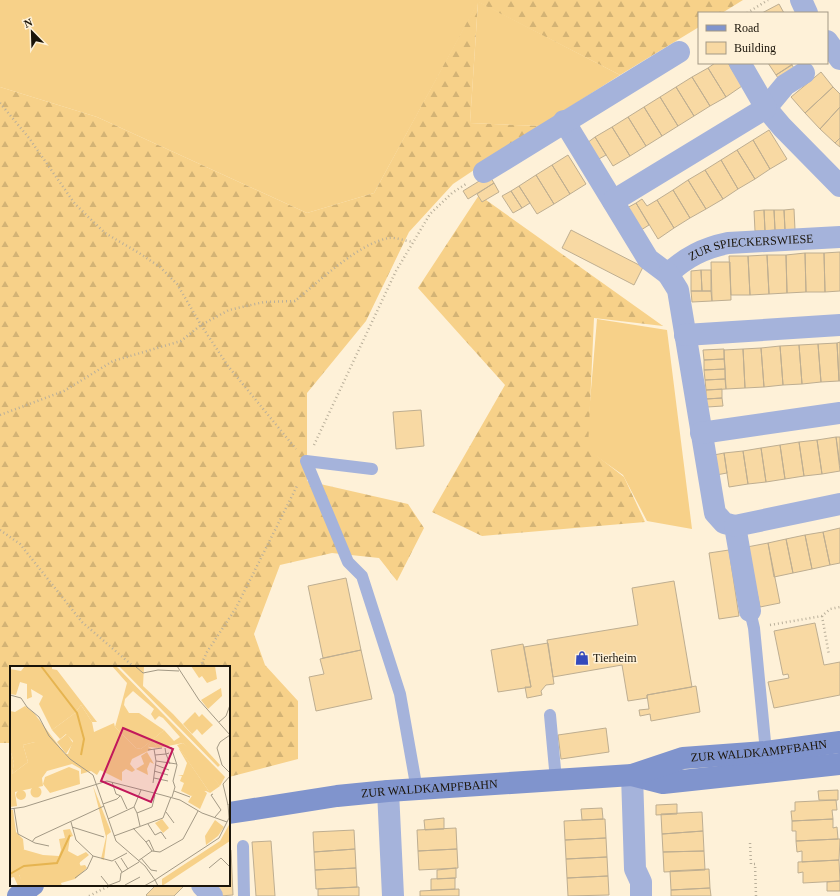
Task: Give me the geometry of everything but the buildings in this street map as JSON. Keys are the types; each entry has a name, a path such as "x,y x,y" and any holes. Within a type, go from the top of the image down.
{"main road":[{"name":"ZUR WALDKAMPFBAHN","path":"230,813 337,796 388,791 632,775 683,758 766,752 840,742"},
{"name":"ZUR WALDKAMPFBAHN","path":"632,775 663,783 840,764"},
{"path":"18,896 32,886"}],"street":[{"path":"801,0 807,12"},
{"path":"484,172 564,121 679,52"},
{"path":"741,64 766,108 782,127 840,186"},
{"path":"613,201 766,108 785,85 804,73"},
{"path":"564,121 648,259 668,274 678,290 715,513 724,522 735,526 840,504"},
{"name":"ZUR SPIECKERSWIESE","path":"668,274 693,255 710,247 728,243 840,237"},
{"path":"685,335 840,325"},
{"path":"701,433 840,413"},
{"path":"735,526 752,620"},
{"path":"632,775 635,869 641,882 641,896"},
{"path":"388,791 393,896"},
{"path":"203,886 212,896"}],"lane":[{"path":"372,469 306,461 348,562 362,576 400,694 417,790"},
{"path":"752,620 766,752"},
{"path":"550,715 556,780"},
{"path":"243,846 244,896"}],"path":[{"path":"749,12 768,0"},
{"path":"0,103 29,138 76,204 106,234 160,267 177,284 201,325 228,366 306,461"},
{"path":"201,666 236,608 299,484 306,461 396,271 430,214 452,193"},
{"path":"0,415 64,391 113,361 181,341 201,325 229,310 264,302 295,301 326,275 365,247 389,238 413,242"},
{"path":"0,530 20,544 82,622 133,666"},
{"path":"752,620 822,616 830,609 840,607"},
{"path":"822,616 829,656"},
{"path":"750,843 751,864 755,864 756,896"},
{"path":"89,896 109,886"}],"green space":[{"path":"0,0 479,0 479,2 620,75 540,126 470,123 478,3 374,193 307,213 97,117 0,87"},
{"path":"479,0 743,0 724,12 698,12 698,28 620,75 478,2 470,123 540,126 453,184 409,232 366,321 307,393 307,481 408,504 424,528 397,581 379,558 332,553 280,565 254,634 265,665 298,701 298,759 230,777 230,666 10,666 10,743 0,743 0,87 97,117 307,213 374,193"},
{"path":"479,195 663,326 594,318 588,449 624,477 645,522 482,536 432,512 505,385 418,288"},
{"path":"597,319 667,330 692,529 647,521 623,475 586,449"}],"place":[{"name":"Tierheim","path":"582,658"}]}
